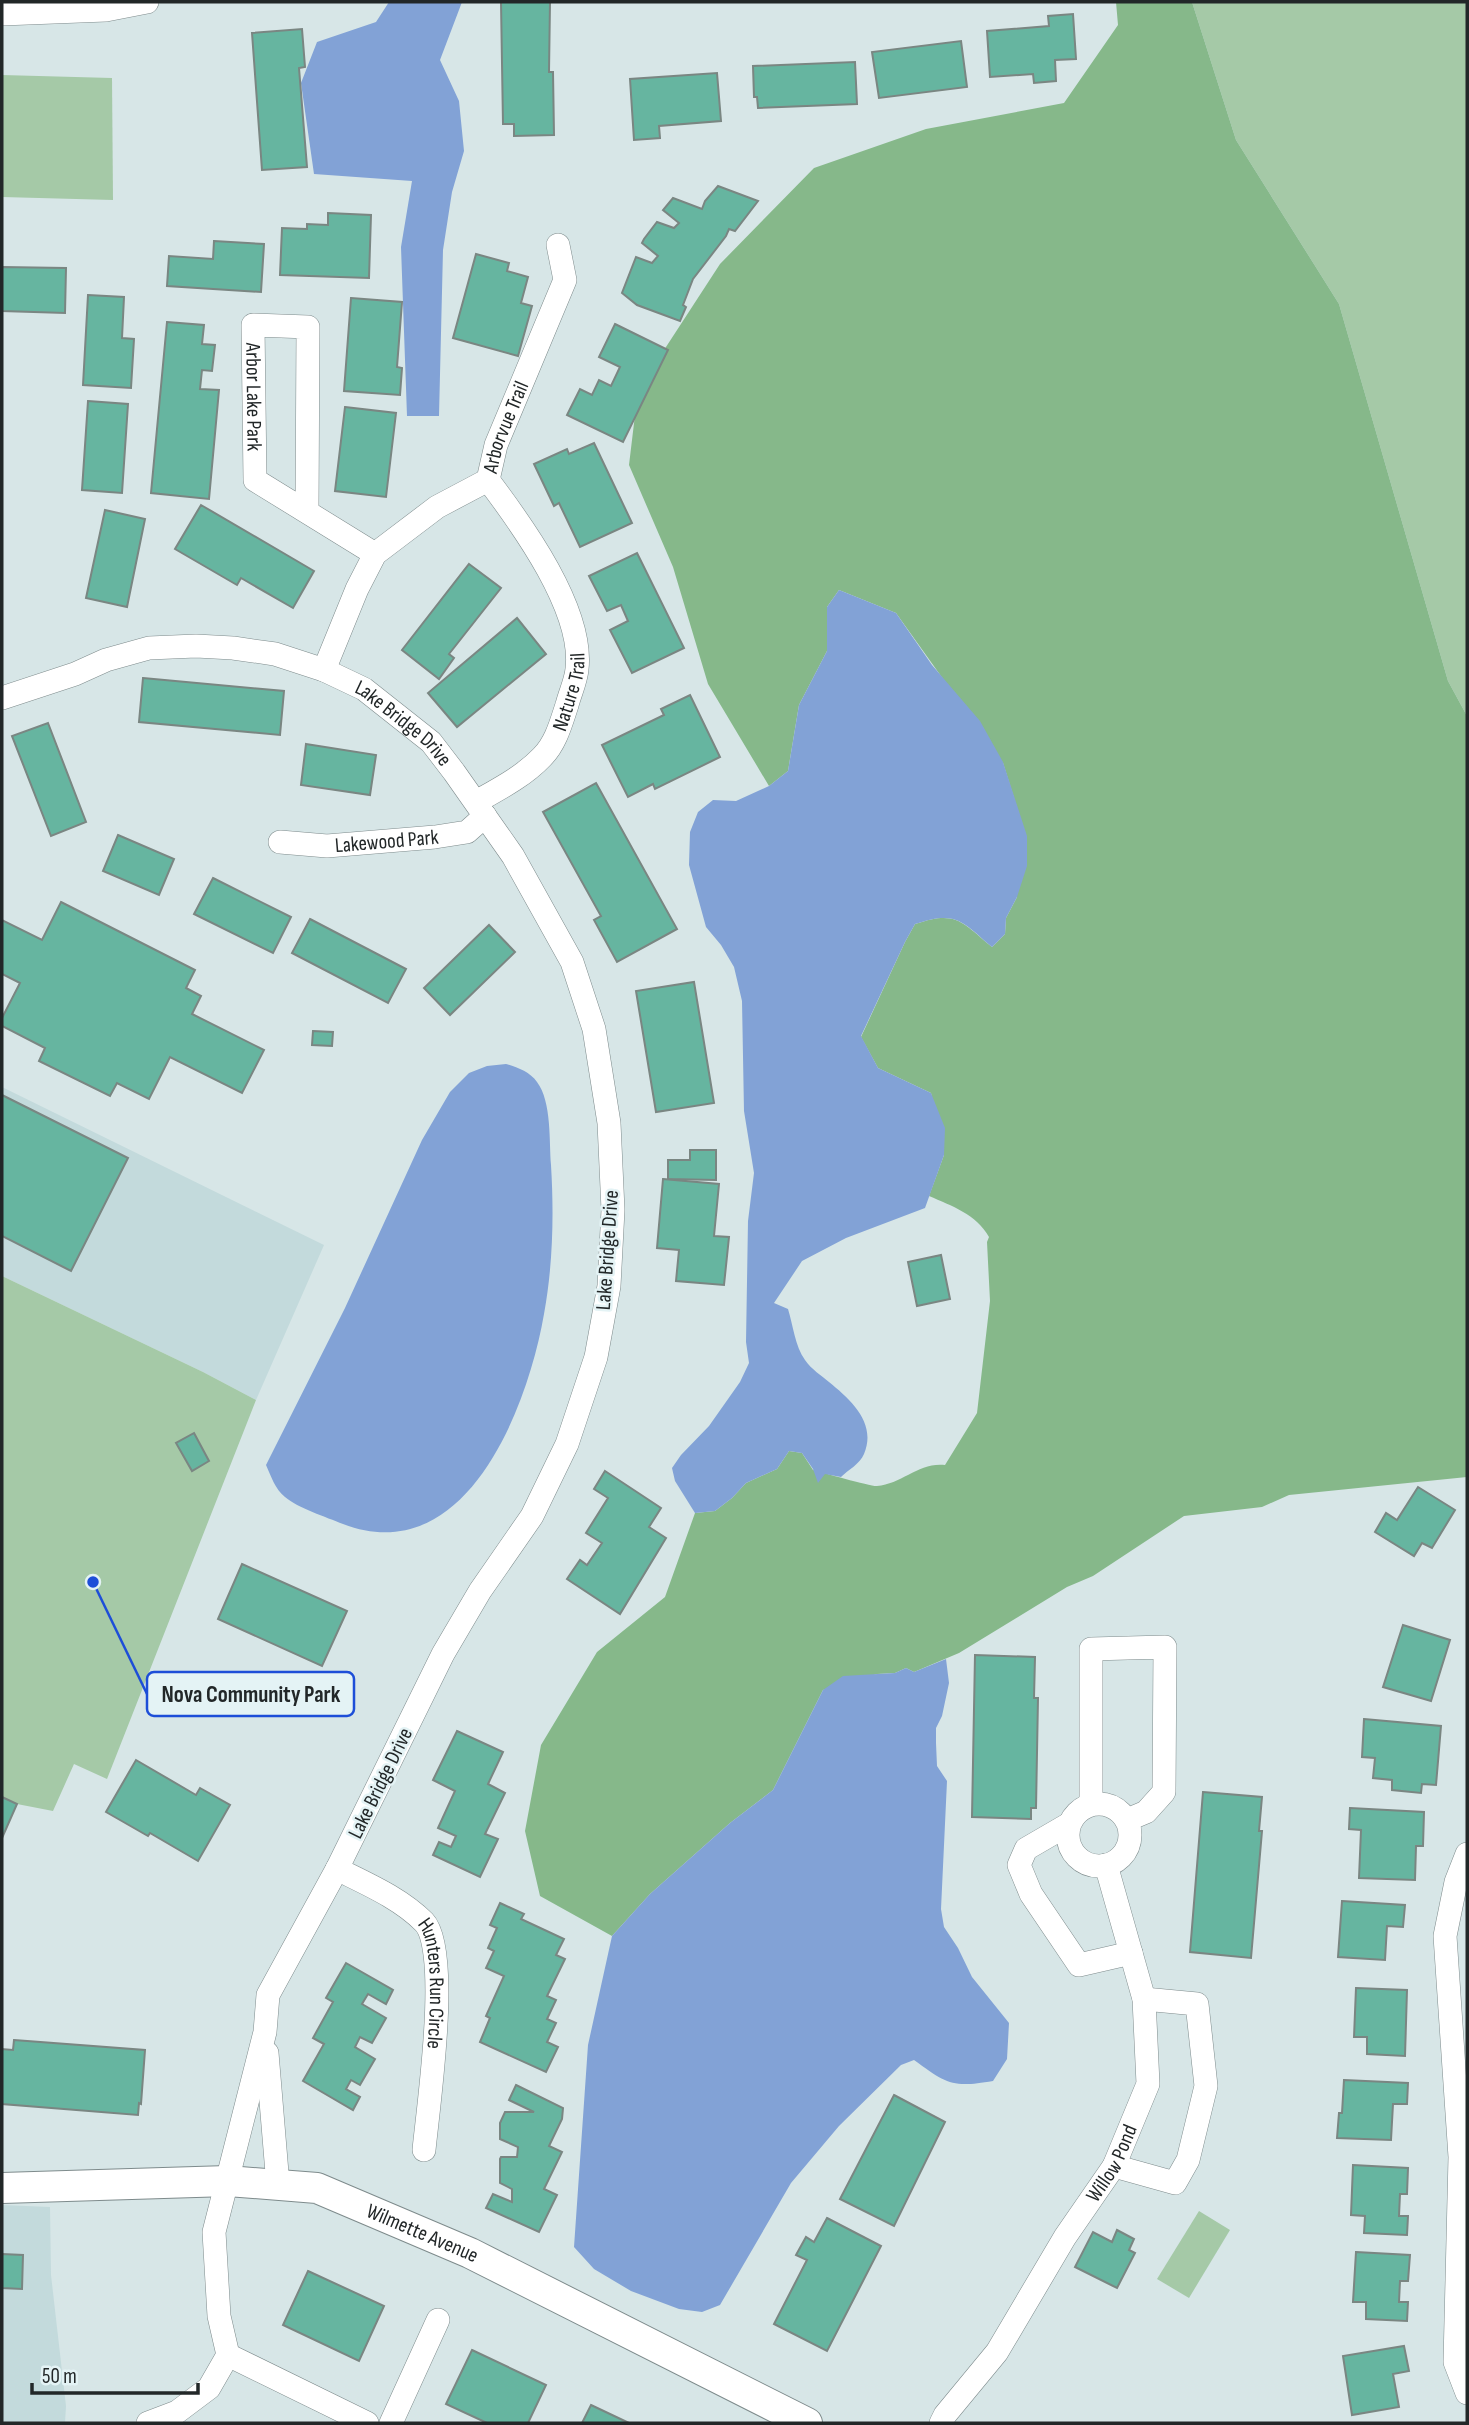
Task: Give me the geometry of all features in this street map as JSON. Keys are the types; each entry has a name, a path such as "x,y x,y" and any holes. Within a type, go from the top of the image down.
{"street":[{"path":"2,14 106,10 146,2"},
{"name":"Arborvue Trail","path":"324,670 357,589 375,554 437,507 488,480 496,445 565,280 558,245"},
{"name":"Arbor Lake Park","path":"307,510 308,327 253,325 255,480 375,554"},
{"name":"Nature Trail","path":"481,809 543,757 556,737 577,670 577,645 569,617 541,554 488,480"},
{"name":"Lake Bridge Drive","path":"2,708 11,696 106,660 149,648 196,646 275,654 324,670 364,689 431,743 513,856 572,962 594,1029 609,1123 613,1210 609,1286 596,1357 567,1444 532,1516 480,1591 443,1654 337,1869 268,1995 265,2032 214,2232 219,2316 228,2355"},
{"name":"Lakewood Park","path":"280,842 327,846 467,832 481,809"},
{"path":"1091,1804 1091,1648 1165,1647 1164,1792 1146,1812 1127,1820"},
{"path":"1091,1804 1112,1806 1127,1820 1130,1840 1120,1858 1106,1865 1090,1865 1073,1853 1067,1834 1069,1824 1074,1815 1091,1804"},
{"path":"1069,1824 1026,1849 1019,1865 1031,1895 1079,1965 1131,1953"},
{"path":"1467,1854 1456,1882 1445,1936 1463,2157 1455,2362 1467,2393"},
{"name":"Willow Pond","path":"941,2423 997,2353 1065,2237 1114,2166 1148,2084 1144,1999 1106,1865"},
{"name":"Hunters Run Circle","path":"337,1869 386,1893 426,1924 433,1946 437,2007 424,2150"},
{"path":"1114,2166 1175,2183 1188,2160 1206,2086 1197,2004 1144,1999"},
{"path":"265,2032 278,2185"},
{"name":"Wilmette Avenue","path":"2,2188 228,2181 317,2188 470,2253 797,2421"},
{"path":"391,2423 438,2319"},
{"path":"148,2423 177,2412 209,2388 228,2355 367,2423"}],"shaded area":[{"path":"2,1087 324,1245 256,1400 2,1276"},
{"path":"2,2205 50,2207 51,2275 66,2406 65,2423 2,2423"}],"green space":[{"path":"1116,2 1192,2 1236,140 1339,304 1448,681 1467,716 1467,1477 1289,1495 1262,1507 1184,1516 1093,1576 1067,1587 959,1653 914,1672 906,1668 823,1690 773,1790 730,1823 650,1894 612,1936 540,1896 525,1831 541,1745 597,1652 665,1597 695,1513 715,1511 746,1483 777,1469 789,1451 802,1453 813,1470 877,1486 927,1467 945,1465 977,1413 990,1301 989,1237 970,1217 929,1196 944,1155 931,1093 878,1068 861,1037 915,924 940,918 957,920 992,947 1005,934 1006,918 1017,897 1014,798 1003,763 896,613 839,590 827,607 827,651 799,705 788,771 769,786 708,684 673,567 629,465 638,390 720,264 814,168 926,129 1064,103 1118,25"},
{"path":"1192,2 1467,2 1467,716 1448,681 1339,304 1236,140"},
{"path":"2,75 112,78 113,200 2,197"},
{"path":"2,1276 256,1400 107,1779 74,1764 53,1811 17,1804 2,1797"},
{"path":"1199,2211 1230,2230 1189,2298 1157,2279"}],"water":[{"path":"389,2 462,2 440,60 459,101 464,151 452,192 443,250 439,416 407,416 401,247 412,181 314,174 301,83 317,42 376,22"},
{"path":"839,590 896,613 932,665 980,721 1003,762 1027,836 1027,866 1017,897 1006,918 1005,934 992,947 958,920 940,918 915,924 861,1036 878,1068 931,1093 945,1128 944,1155 925,1208 846,1238 802,1261 774,1303 788,1309 799,1348 807,1363 846,1396 860,1413 867,1432 862,1458 841,1477 825,1474 818,1483 813,1469 802,1453 789,1451 777,1469 746,1483 715,1511 695,1513 675,1481 672,1468 709,1426 740,1382 749,1363 746,1342 748,1221 754,1173 744,1111 742,1001 734,967 706,927 689,865 690,832 698,812 713,800 736,801 769,786 788,771 799,705 827,651 827,607"},
{"path":"506,1064 523,1070 534,1078 545,1100 550,1134 552,1221 547,1296 536,1352 506,1434 484,1472 456,1503 424,1524 386,1532 343,1524 305,1509 282,1494 266,1465 345,1308 422,1140 450,1092 469,1073 487,1066"},
{"path":"946,1659 949,1683 942,1716 936,1728 937,1766 947,1781 941,1909 944,1927 972,1977 1009,2023 1007,2059 993,2081 968,2084 943,2079 914,2060 901,2065 839,2126 791,2183 720,2305 702,2312 679,2309 631,2291 594,2269 574,2247 588,2045 612,1936 650,1894 730,1823 773,1790 823,1690 843,1676 895,1673 906,1668 914,1672"}],"building":[{"path":"501,2 550,2 549,72 553,72 554,135 514,136 514,124 503,124"},
{"path":"1073,14 1076,59 1055,60 1056,81 1034,83 1033,74 990,77 987,31 1049,26 1048,16"},
{"path":"302,29 305,67 299,68 307,167 262,170 252,33"},
{"path":"961,41 967,87 879,98 872,52"},
{"path":"855,62 857,104 758,108 757,97 754,97 753,66"},
{"path":"717,73 721,121 659,126 660,138 634,140 630,79"},
{"path":"718,186 758,201 735,231 729,229 693,279 680,321 637,305 622,293 636,257 652,263 658,256 642,243 644,239 657,222 674,228 679,223 663,210 673,198 702,209 705,201"},
{"path":"328,213 371,215 369,278 280,275 282,228 307,229 307,224 328,225"},
{"path":"214,241 264,244 261,292 167,286 169,256 213,259"},
{"path":"476,254 509,263 507,271 528,277 521,303 532,306 518,356 453,338"},
{"path":"2,267 66,268 65,313 2,311"},
{"path":"88,295 124,297 122,338 134,339 131,388 83,385"},
{"path":"351,298 402,302 397,367 402,368 400,395 344,391"},
{"path":"167,322 204,325 202,344 215,345 212,371 202,370 200,389 219,390 209,499 151,493"},
{"path":"615,324 668,350 623,442 567,415 580,389 592,395 599,380 611,386 620,367 599,357"},
{"path":"88,401 128,404 122,493 82,490"},
{"path":"345,407 396,413 386,497 335,491"},
{"path":"594,443 632,523 580,547 559,503 554,506 534,464 567,449 569,454"},
{"path":"201,505 314,571 293,608 241,578 237,585 175,549"},
{"path":"105,510 145,519 127,607 86,598"},
{"path":"637,553 684,648 632,673 610,630 628,621 621,605 607,611 589,576"},
{"path":"469,564 501,588 449,654 454,658 439,679 402,650"},
{"path":"517,618 546,654 457,727 428,693"},
{"path":"143,678 284,691 280,735 139,722"},
{"path":"690,695 720,757 655,789 653,784 628,797 602,745 664,715 661,709"},
{"path":"48,723 86,822 51,836 12,736"},
{"path":"306,744 376,755 370,795 301,785"},
{"path":"596,783 677,929 617,962 594,920 601,916 543,812"},
{"path":"118,835 174,859 159,895 103,871"},
{"path":"213,878 291,917 273,953 194,914"},
{"path":"61,902 195,970 186,988 201,996 192,1014 264,1050 242,1093 170,1057 149,1099 117,1083 110,1096 39,1061 45,1048 2,1026 2,1018 20,983 2,974 2,920 42,940"},
{"path":"310,919 406,969 388,1003 292,953"},
{"path":"489,925 515,952 450,1015 424,988"},
{"path":"694,982 714,1103 656,1112 636,991"},
{"path":"313,1031 333,1032 332,1046 312,1045"},
{"path":"2,1095 128,1158 71,1271 2,1236"},
{"path":"690,1150 716,1150 716,1180 668,1179 668,1160 690,1160"},
{"path":"663,1179 719,1184 714,1236 729,1237 724,1285 676,1281 679,1250 657,1248"},
{"path":"941,1255 950,1299 917,1306 908,1262"},
{"path":"194,1433 209,1461 192,1471 176,1443"},
{"path":"605,1471 661,1508 649,1527 666,1538 620,1614 567,1579 580,1560 587,1565 602,1543 586,1533 608,1498 594,1489"},
{"path":"1418,1487 1455,1510 1432,1548 1422,1543 1414,1556 1375,1532 1386,1513 1397,1520"},
{"path":"242,1564 347,1611 322,1666 218,1619"},
{"path":"1403,1625 1450,1640 1431,1701 1383,1687"},
{"path":"975,1655 1035,1657 1034,1698 1038,1698 1036,1808 1031,1808 1031,1819 972,1817"},
{"path":"1364,1719 1441,1726 1436,1785 1422,1784 1421,1793 1392,1790 1392,1780 1373,1778 1375,1758 1362,1757"},
{"path":"457,1731 503,1752 488,1784 505,1793 485,1834 498,1839 480,1877 433,1855 439,1842 451,1847 456,1836 438,1828 455,1791 433,1780"},
{"path":"136,1760 196,1795 200,1788 230,1805 198,1861 150,1833 148,1836 106,1812"},
{"path":"1203,1792 1262,1797 1259,1831 1262,1831 1251,1958 1190,1952"},
{"path":"2,1797 17,1804 2,1838"},
{"path":"1350,1808 1424,1812 1423,1846 1416,1846 1415,1880 1359,1878 1361,1830 1349,1829"},
{"path":"1342,1901 1405,1905 1403,1927 1387,1926 1385,1960 1338,1957"},
{"path":"500,1903 524,1914 521,1919 564,1939 556,1955 565,1959 547,1996 556,2000 547,2019 556,2023 547,2042 558,2047 546,2072 480,2042 490,2018 486,2016 504,1976 486,1968 494,1951 488,1948 497,1928 490,1925"},
{"path":"346,1963 393,1990 386,2004 368,1994 362,2004 386,2018 372,2043 360,2037 355,2047 375,2059 360,2085 351,2080 346,2089 360,2097 353,2110 303,2081 324,2044 313,2038 333,2002 326,1998"},
{"path":"1356,1988 1407,1990 1405,2056 1367,2054 1367,2037 1354,2037"},
{"path":"14,2040 145,2050 138,2115 2,2104 2,2049 13,2050"},
{"path":"1344,2080 1408,2083 1407,2104 1393,2104 1391,2140 1337,2138"},
{"path":"516,2085 563,2108 562,2119 549,2146 562,2152 544,2189 557,2195 539,2232 486,2208 493,2194 512,2202 512,2189 500,2183 501,2157 517,2157 518,2147 500,2139 500,2123 505,2112 534,2112 509,2100"},
{"path":"894,2095 945,2122 894,2226 840,2199"},
{"path":"1353,2165 1408,2168 1407,2194 1400,2194 1399,2216 1408,2216 1407,2235 1364,2233 1365,2216 1351,2215"},
{"path":"827,2218 881,2246 827,2351 774,2324 807,2260 796,2255 806,2237 814,2242"},
{"path":"1117,2230 1134,2239 1129,2250 1135,2253 1117,2288 1075,2267 1093,2232 1112,2242"},
{"path":"1356,2252 1410,2255 1408,2281 1400,2281 1399,2302 1408,2302 1407,2321 1366,2319 1366,2302 1353,2302"},
{"path":"2,2254 23,2255 22,2289 2,2288"},
{"path":"308,2271 384,2306 359,2361 283,2325"},
{"path":"1404,2346 1409,2371 1393,2374 1399,2407 1352,2415 1343,2356"},
{"path":"472,2350 546,2385 528,2423 487,2423 446,2404"},
{"path":"591,2405 629,2423 582,2423"}],"place":[{"name":"Nova Community Park","path":"93,1582"}]}
